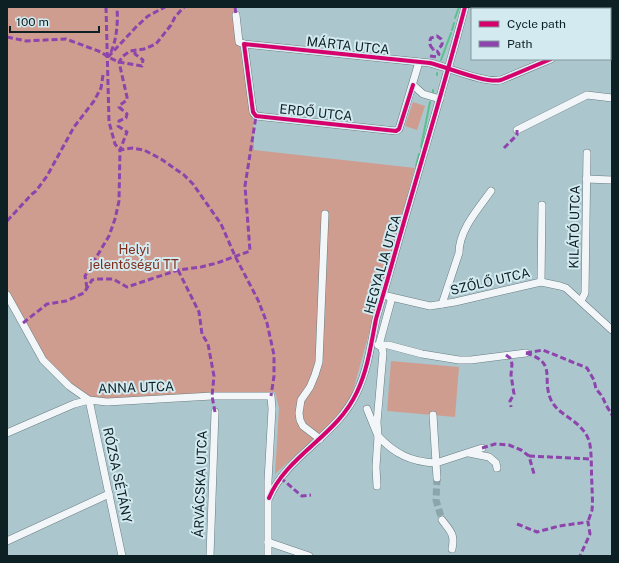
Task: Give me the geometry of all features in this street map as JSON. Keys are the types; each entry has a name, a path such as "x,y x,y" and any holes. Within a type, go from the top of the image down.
{"street":[{"name":"HEGYALJA UTCA","path":"269,498 273,488 285,472 335,425 352,403 358,391 376,344 386,296 465,7"},
{"path":"495,7 504,8"},
{"path":"236,15 239,42 244,44"},
{"name":"MÁRTA UTCA","path":"244,44 419,62 439,65 448,69 498,81 549,60"},
{"name":"ERDŐ UTCA","path":"244,44 253,112 256,116 396,132 399,129 413,85"},
{"path":"419,62 413,85 423,94 440,99"},
{"path":"517,130 587,96 612,98"},
{"name":"KILÁTÓ UTCA","path":"580,301 585,293 587,153"},
{"path":"586,179 612,180"},
{"path":"442,304 459,253 459,248 466,226 490,191"},
{"path":"541,282 542,206"},
{"path":"320,439 303,426 299,413 301,400 310,388 319,362 324,214"},
{"name":"SZŐLŐ UTCA","path":"386,296 430,306 455,302 541,282 566,288 612,330"},
{"name":"ANNA UTCA","path":"7,295 44,360 69,386 90,400 107,402 212,396 271,396 272,409 268,481 269,498"},
{"path":"376,344 388,345 422,354 459,360 471,360 526,353"},
{"path":"376,344 382,348 383,353 377,422 378,436 376,486"},
{"path":"7,433 74,404 90,400"},
{"name":"RÓZSA SÉTÁNY","path":"90,400 122,556"},
{"path":"367,410 378,436 393,450 407,458 421,462 436,463 482,448"},
{"name":"ÁRVÁCSKA UTCA","path":"210,556 215,412"},
{"path":"433,415 437,478"},
{"path":"467,453 489,457 496,463 497,468"},
{"path":"7,541 109,494"},
{"path":"268,556 269,498"},
{"path":"442,520 453,534 454,540 452,549"},
{"path":"268,542 309,556"}],"green space":[{"name":"Helyi jelentőségű TT","path":"7,7 249,7 233,8 253,121 254,150 415,168 351,398 333,421 275,474 279,408 275,392 90,400 43,360 7,295"},
{"path":"413,102 425,106 417,130 405,126"},
{"path":"391,361 459,367 455,417 387,411"}],"waterway":[{"path":"455,18 459,7"},
{"path":"452,30 454,23"},
{"path":"441,60 451,33"},
{"path":"421,147 430,102"},
{"path":"416,166 419,154"}],"tunnel":[{"path":"437,478 436,500 442,520"}],"marked path":[{"path":"106,7 109,122 115,144 120,150 132,148 144,150 161,159 184,175 193,184 221,224 235,256 258,300 267,323 274,355 274,376 271,396"},
{"path":"111,52 117,30 117,7"},
{"path":"108,57 148,16 165,7"},
{"path":"87,288 85,276 109,236 119,201 120,150 127,132 118,126 119,121 126,118 127,114 119,107 127,100 119,62 123,56 130,51 144,49 156,44 184,7"},
{"path":"235,7 236,15"},
{"path":"433,49 430,45 430,41 431,38 437,36 442,42 441,46 437,49"},
{"path":"7,37 26,41 66,39 101,52 119,62 142,66 143,60 135,54 135,51"},
{"path":"430,56 437,57 439,54 433,49"},
{"path":"7,221 36,191 47,176 74,127 94,101 101,88 103,75"},
{"path":"23,323 47,304 66,301 84,293 92,280 113,279 127,287 178,270 217,263 250,251 245,186 256,116"},
{"path":"504,148 517,135 517,130"},
{"path":"178,270 199,312 202,334 208,344 214,376 212,396 215,412"},
{"path":"526,353 543,350 587,368 594,380 596,389 602,396 612,415"},
{"path":"526,353 542,361 547,372 547,385 551,400 561,412 582,429 589,441 591,455 592,510 588,522"},
{"path":"506,355 510,358 512,364 511,375 514,394 510,401 511,407"},
{"path":"482,448 495,444 509,445 521,450 529,456 534,474"},
{"path":"529,456 591,459"},
{"path":"280,478 302,496 311,495"},
{"path":"517,524 537,532 559,526 588,522 590,534 580,556"}],"cycle path":[{"path":"269,498 277,483 288,469 337,421 348,407 361,383 369,356 376,319 465,7"},
{"path":"413,85 399,129 396,131 256,116 253,112 244,44 430,63 486,80 494,81 501,80 549,60"}]}
